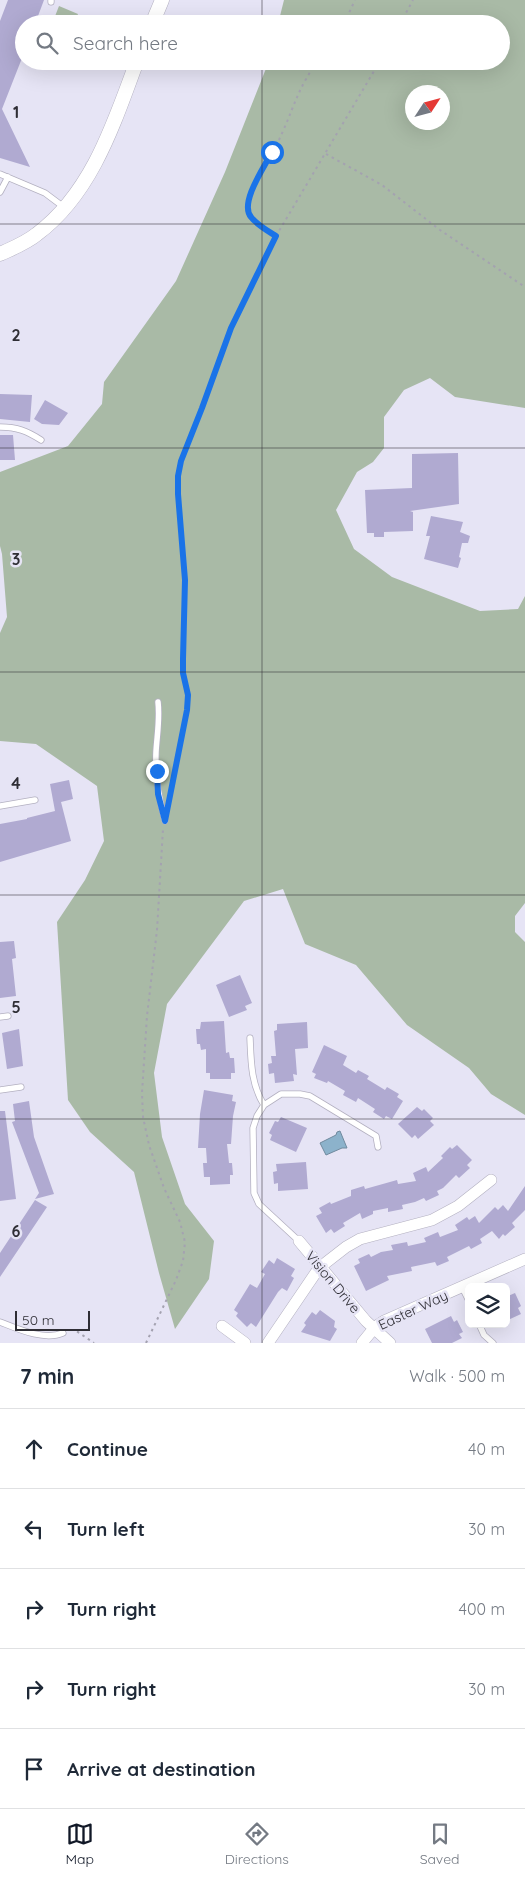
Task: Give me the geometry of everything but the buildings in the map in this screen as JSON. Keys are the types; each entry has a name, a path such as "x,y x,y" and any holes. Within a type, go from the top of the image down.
{"street":[{"path":"156,15 162,0"},
{"path":"0,254 36,235 65,208 78,190 109,136 134,70"},
{"path":"268,1343 320,1268 346,1247 360,1239 432,1220 458,1206 491,1180"},
{"name":"Vision Drive","path":"299,1241 373,1329 390,1343"},
{"name":"Easter Way","path":"362,1343 373,1329 386,1320 525,1259"},
{"path":"222,1326 245,1343"}],"lane":[{"path":"0,174 46,193 65,208"},
{"path":"0,192 8,177"},
{"path":"0,426 22,429 41,440"},
{"path":"158,702 156,754 158,786 165,821"},
{"path":"0,806 35,800"},
{"path":"0,1017 8,1016"},
{"path":"250,1038 252,1075 257,1093 264,1105"},
{"path":"0,1090 21,1087"},
{"path":"299,1241 259,1204 254,1193 253,1128 257,1116 264,1105 280,1094 310,1096 376,1136 378,1147"},
{"path":"462,1287 465,1293"},
{"path":"0,1322 42,1335 63,1333"},
{"path":"481,1328 484,1335 493,1343"}],"path":[{"path":"348,15 355,0"},
{"path":"405,15 413,0"},
{"path":"276,236 251,218 247,203 283,130 298,91 312,70"},
{"path":"146,1343 176,1280 183,1261 184,1242 180,1222 164,1188 149,1145 142,1093 165,821 187,702 183,659 185,580 178,476 181,461 231,328 276,236 375,70"},
{"path":"326,154 382,185 440,230 525,287"},
{"path":"63,1333 75,1330 94,1343"}],"green space":[{"path":"284,0 525,0 525,408 455,397 430,378 404,390 384,417 384,448 373,462 357,472 336,510 354,549 392,577 480,611 518,609 525,596 525,903 515,916 515,932 525,942 525,1115 491,1094 469,1068 407,1025 356,965 305,944 283,889 244,901 167,1004 154,1073 162,1137 185,1204 214,1241 209,1279 175,1329 134,1172 90,1132 68,1100 57,922 85,880 104,841 97,786 36,744 0,741 0,633 7,617 0,546 0,472 68,446 102,404 104,382 176,281 225,172 265,70 510,70 510,15 280,15"},
{"path":"59,6 78,14 78,15 56,15"}],"water":[{"path":"340,1131 347,1148 342,1148 326,1155 320,1143"}],"route":[{"path":"157,771 158,794 165,821 187,710 188,695 183,673 185,580 179,515 178,476 185,449 194,430 231,328 276,236 251,218 247,203 272,152"}]}
